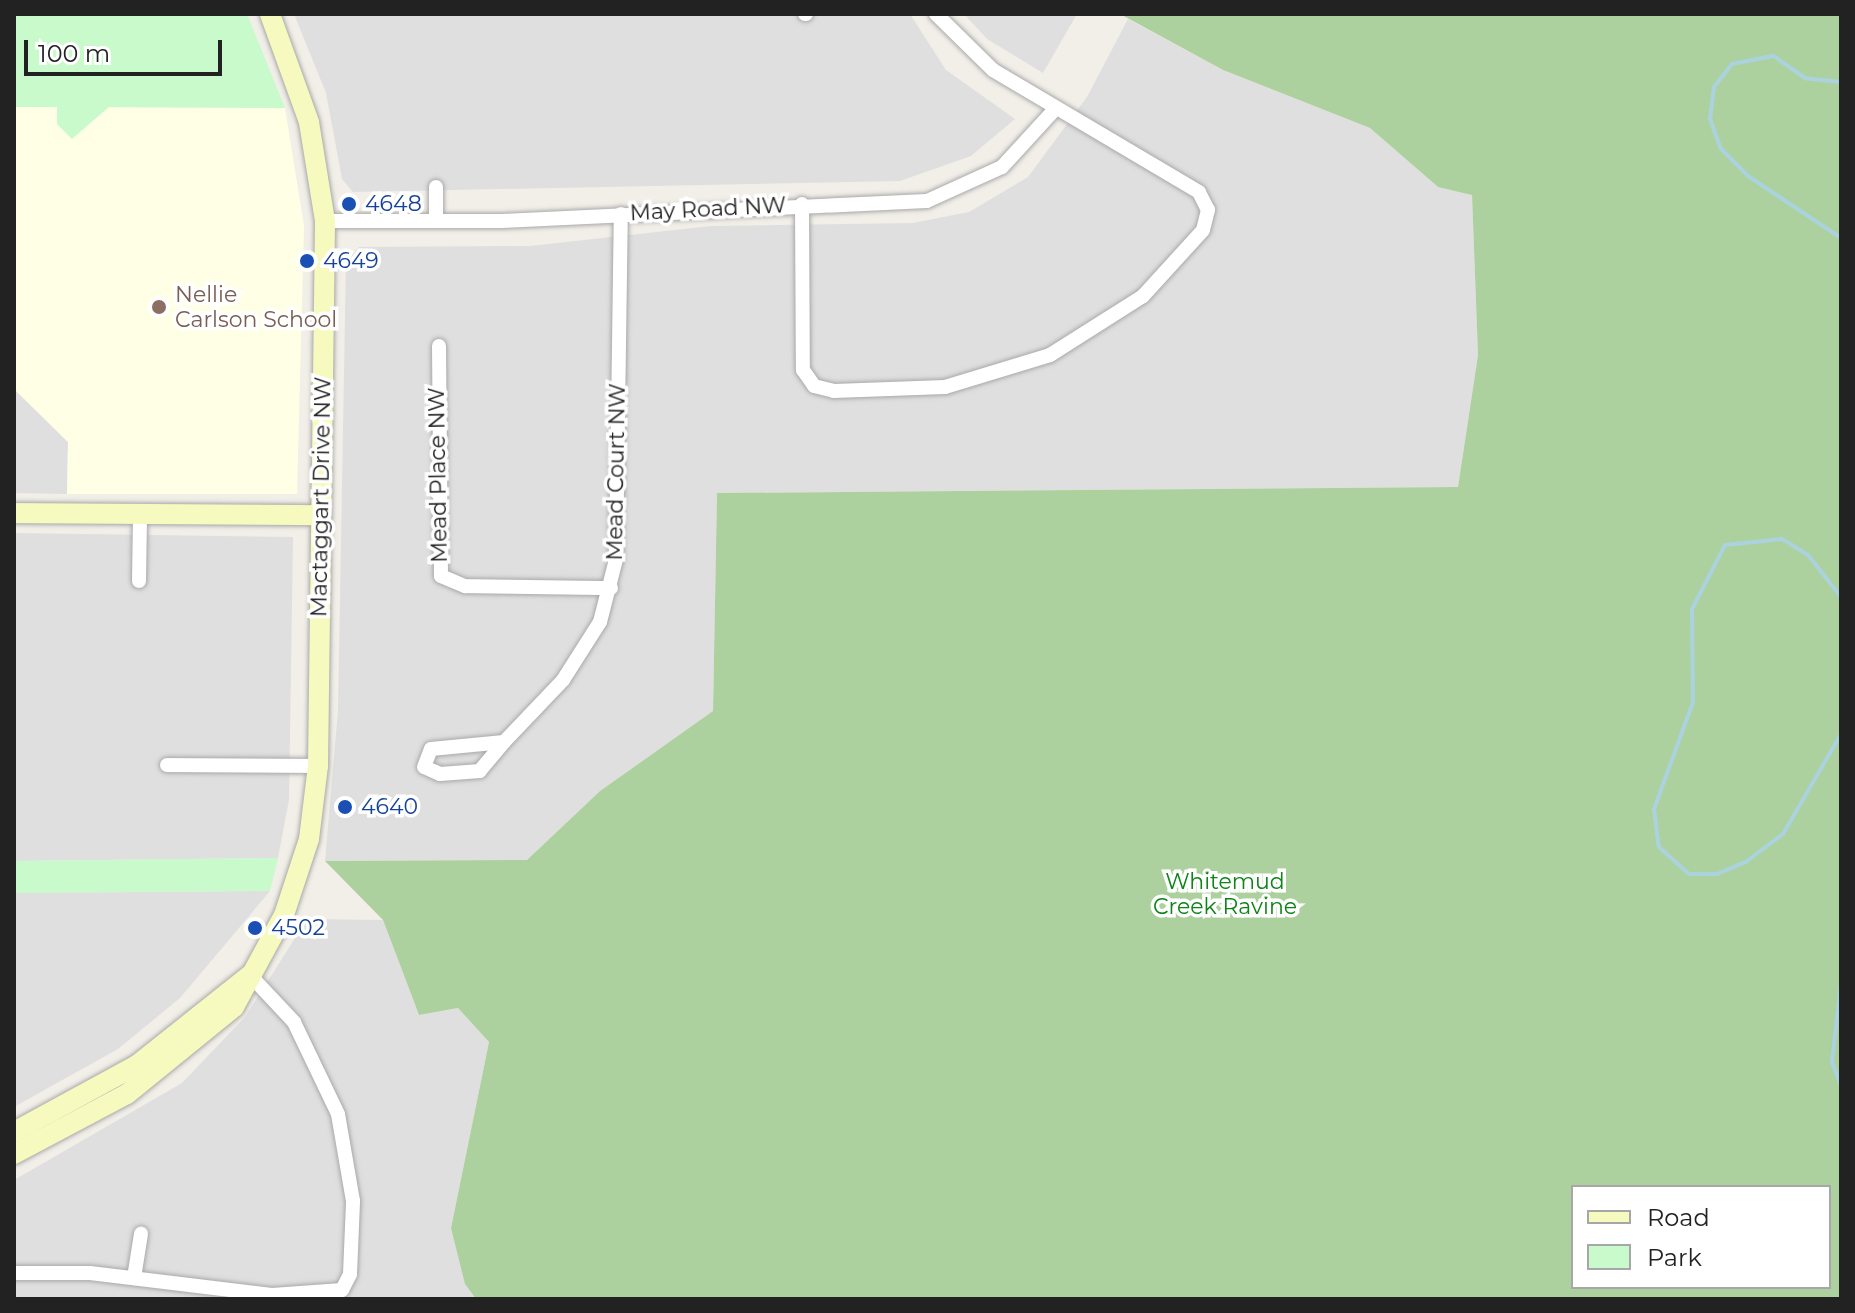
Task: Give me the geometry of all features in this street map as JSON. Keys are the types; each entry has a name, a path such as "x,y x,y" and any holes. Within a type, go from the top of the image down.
{"street":[{"name":"Mactaggart Drive NW","path":"14,1154 103,1109 176,1060 234,1007 297,881 318,766 325,221 309,122 270,14"},
{"path":"802,204 802,364 814,386 921,390 1023,366 1133,305 1188,249 1207,218 1194,188 1056,108 979,59 936,14"},
{"name":"May Road NW","path":"325,221 436,221 802,204 905,204 958,191 1016,156 1056,108"},
{"path":"436,187 436,221"},
{"name":"Mead Court NW","path":"504,742 431,749 424,767 440,774 480,771 583,655 611,588 621,214"},
{"name":"Mead Place NW","path":"439,346 441,576 465,586 611,588"},
{"path":"14,513 321,515"},
{"path":"139,581 140,514"},
{"path":"167,765 318,766"},
{"name":"Mactaggart Drive NW","path":"14,1132 137,1065 250,975"},
{"path":"14,1273 134,1278 285,1296 332,1295 346,1284 352,1183 338,1114 294,1022 250,975"},
{"path":"134,1278 141,1234"}],"shaded area":[{"path":"294,14 910,14 946,70 1015,119 971,156 900,181 353,192 342,179 326,93"},
{"path":"964,14 1077,14 1043,73 987,39"},
{"path":"1128,19 1223,70 1370,128 1438,187 1472,194 1478,355 1458,487 717,493 713,711 600,791 527,860 325,861 338,710 346,261 359,247 530,246 711,226 913,223 969,212 1028,177 1087,97"},
{"name":"Nellie Carlson School","path":"14,107 285,108 304,226 297,494 67,494 68,442 14,389"},
{"path":"14,389 68,442 67,494 14,493"},
{"path":"14,533 293,537 289,800 278,858 14,861"},
{"path":"270,891 180,998 118,1049 14,1107 14,893"},
{"path":"307,919 383,920 419,1015 458,1008 489,1042 451,1228 476,1299 14,1299 14,1180 182,1083 245,1017"}],"green space":[{"path":"14,14 247,14 285,108 109,107 72,139 57,124 57,107 14,107"},
{"name":"Whitemud Creek Ravine","path":"1120,14 1841,14 1841,1299 476,1299 465,1284 451,1228 489,1042 458,1008 419,1015 383,920 325,861 527,860 600,791 713,711 717,493 1458,487 1478,355 1472,195 1438,187 1370,128 1223,70"},
{"path":"278,858 270,891 14,893 14,861"}],"waterway":[{"path":"1841,82 1805,78 1773,56 1732,64 1714,87 1710,119 1721,149 1748,176 1841,238"},
{"path":"1841,597 1808,555 1782,539 1725,545 1692,609 1693,702 1654,809 1659,847 1689,874 1717,874 1747,861 1783,834 1841,734"},
{"path":"1841,983 1832,1062 1841,1086"}],"place":[{"name":"4648","path":"349,204"},
{"name":"4649","path":"307,261"},
{"name":"Nellie Carlson School","path":"159,307"},
{"name":"4640","path":"345,807"},
{"name":"4502","path":"255,928"}]}
